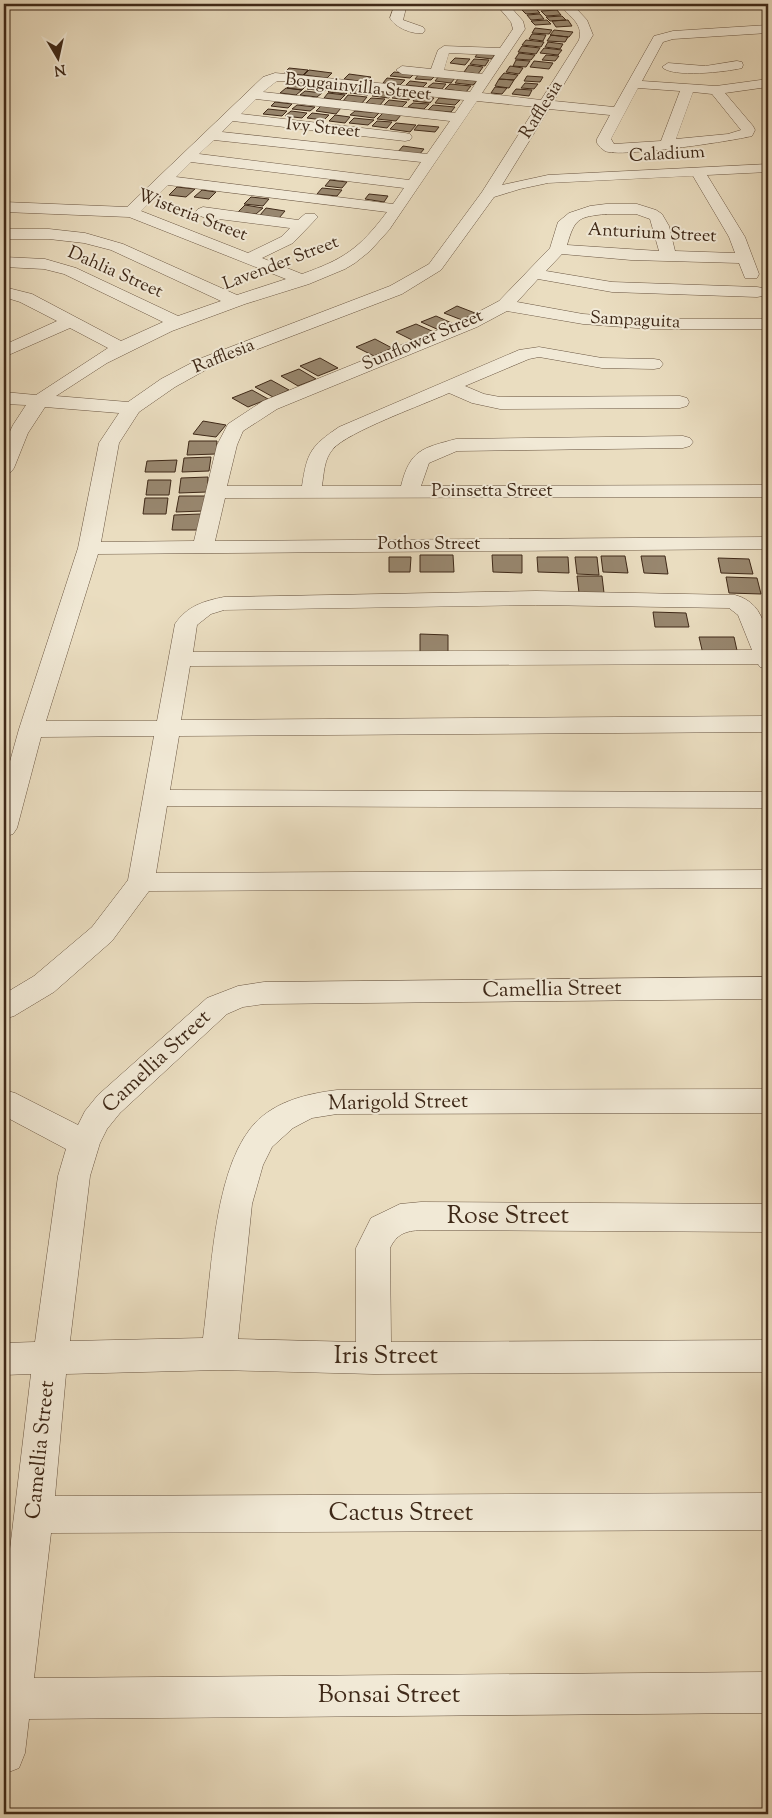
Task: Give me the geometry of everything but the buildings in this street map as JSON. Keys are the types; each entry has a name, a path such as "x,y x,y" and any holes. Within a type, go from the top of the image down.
{"street":[{"path":"401,4 396,18 398,22 418,30"},
{"name":"Lavender Street","path":"4,468 10,436 40,400 83,370 120,348 178,323 339,266 360,254 397,210 519,29 517,21 502,4"},
{"name":"Rafflesia","path":"4,828 10,785 31,729 89,548 109,443 132,408 168,383 205,363 396,290 435,267 521,154 546,105 588,35 585,24 565,4"},
{"path":"716,90 729,105 754,126 747,133 736,137 617,149 606,146 604,139 656,41 662,38 768,29"},
{"path":"436,73 444,50 504,52"},
{"path":"644,65 696,70 737,65"},
{"path":"402,70 486,78"},
{"path":"131,212 270,78 281,77 618,112"},
{"path":"634,84 716,90 768,83"},
{"path":"667,144 688,88"},
{"name":"Bougainvilla Street","path":"252,95 459,118"},
{"path":"729,105 748,104"},
{"path":"230,117 443,142"},
{"name":"Ivy Street","path":"211,135 431,159"},
{"path":"188,157 414,185"},
{"name":"Caladium","path":"541,168 567,178"},
{"name":"Caladium","path":"489,194 531,182 567,178 698,173 768,168"},
{"path":"698,173 737,237 757,292 767,327"},
{"path":"165,180 397,210"},
{"path":"172,227 202,212 223,188"},
{"path":"248,259 276,247 303,225 324,201"},
{"name":"Wisteria Street","path":"4,207 131,212 302,280"},
{"name":"Sunflower Street","path":"203,547 227,445 235,428 270,405 471,323 505,305 558,249 566,222 574,216 606,209 637,209 651,213 657,217 661,226 668,256"},
{"path":"202,212 303,225"},
{"path":"4,234 49,234 85,238 117,247 238,302"},
{"name":"Anturium Street","path":"558,249 668,256 745,258"},
{"name":"Dahlia Street","path":"4,262 45,264 70,271 178,323"},
{"path":"536,274 612,287 757,292"},
{"path":"4,292 26,298 120,348"},
{"name":"Sampaguita","path":"505,305 583,319 651,324 767,327"},
{"path":"4,352 70,322"},
{"path":"311,492 315,464 325,444 346,431 448,386 532,352 602,363 654,364"},
{"path":"448,386 479,399 500,403 680,402"},
{"path":"4,398 132,408"},
{"path":"409,492 417,462 422,457 456,445 683,442"},
{"name":"Poinsetta Street","path":"216,492 768,491"},
{"name":"Pothos Street","path":"89,548 768,543"},
{"path":"4,1008 44,984 102,934 141,882 186,624 193,615 204,608 220,604 536,598 735,602 748,612 768,659 180,659"},
{"path":"31,729 768,724"},
{"path":"156,798 768,800"},
{"path":"141,882 768,879"},
{"name":"Camellia Street","path":"4,1753 34,1516 50,1358 74,1176 84,1143 96,1120 109,1104 217,1006 238,997 264,993 768,988"},
{"name":"Marigold Street","path":"220,1354 236,1204 247,1165 262,1138 282,1119 306,1106 337,1102 768,1101"},
{"path":"4,1102 84,1143"},
{"name":"Rose Street","path":"374,1358 373,1248 383,1228 400,1218 421,1216 768,1218"},
{"name":"Iris Street","path":"4,1359 220,1354 374,1358 768,1356"},
{"name":"Cactus Street","path":"34,1516 768,1512"},
{"name":"Bonsai Street","path":"11,1699 768,1693"}]}
